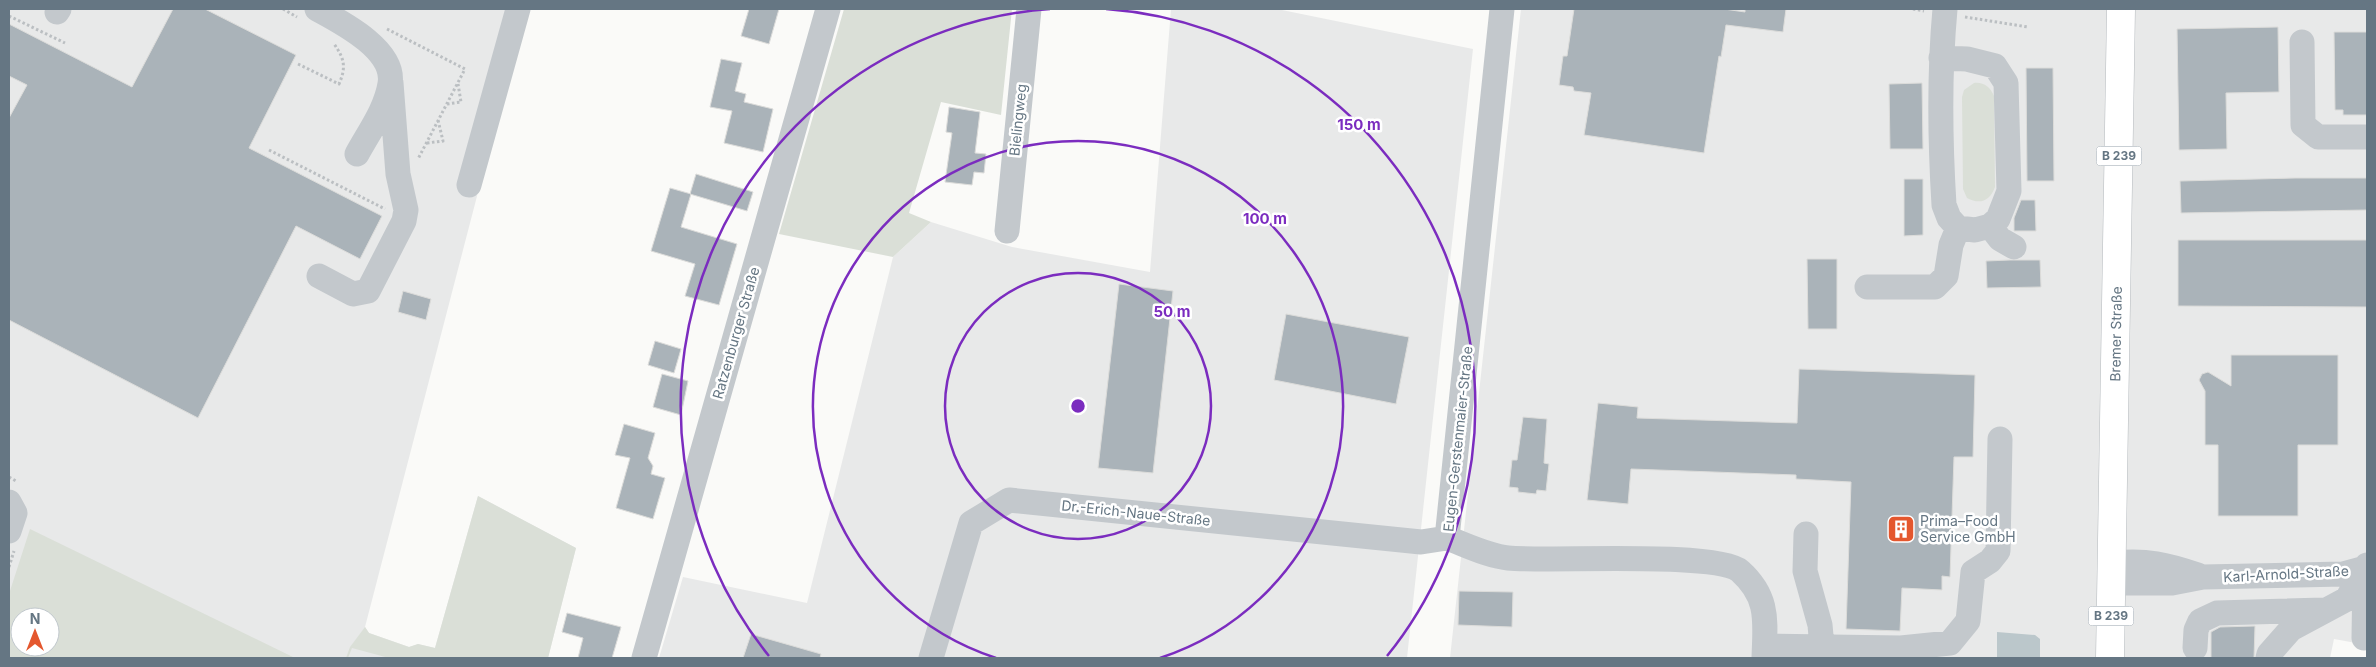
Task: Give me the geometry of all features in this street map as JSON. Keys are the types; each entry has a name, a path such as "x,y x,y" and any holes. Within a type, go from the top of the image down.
{"main road":[{"name":"Bremer Straße","path":"2110,658 2121,9"}],"street":[{"path":"469,185 518,9"},
{"name":"Ratzenburger Straße","path":"644,658 828,9"},
{"name":"Bielingweg","path":"1006,231 1029,9"},
{"name":"Eugen-Gerstenmaier-Straße","path":"1502,9 1447,538 1507,558 1706,561 1738,570 1761,597 1766,617 1765,652"},
{"path":"1942,58 1967,59 1995,66 2006,83 2009,191 1998,219 1990,226 1975,230 1958,228 1949,218 1944,205 1942,58 1945,11"},
{"path":"308,14 339,23 368,41 386,60 391,83 398,174 406,210 404,221 368,291 354,294 319,276"},
{"path":"2302,42 2303,125 2318,137 2367,136"},
{"path":"357,154 384,106 391,83"},
{"path":"1990,226 2000,240 2014,247"},
{"path":"1867,287 1935,287 1946,276 1951,245 1958,228"},
{"path":"1765,652 1822,647 1901,648 1950,643 1968,621 1973,572 1990,562 1998,551 2000,440"},
{"name":"Dr.-Erich-Naue-Straße","path":"931,658 971,523 1009,500 1421,542 1447,538"},
{"path":"9,502 15,513 9,531"},
{"path":"1806,534 1805,571 1820,625 1822,647"},
{"name":"Karl-Arnold-Straße","path":"2112,573 2144,561 2174,567 2203,577 2343,574 2366,567"},
{"path":"2268,658 2269,654 2291,628 2347,599 2366,567"},
{"path":"2364,638 2366,567"},
{"path":"2195,648 2196,630 2200,621 2217,612 2324,610"}],"path":[{"path":"282,9 308,14"},
{"path":"1913,9 1945,11 2028,27"},
{"path":"9,16 65,43"},
{"path":"298,64 339,84 344,73 339,23"},
{"path":"447,104 461,102 457,83"},
{"path":"426,144 443,141 438,120"}],"shaded area":[{"path":"9,9 530,9 489,150 365,627 369,633 409,647 418,644 435,648 478,496 576,548 548,658 9,658"},
{"path":"844,9 1012,9 1001,115 941,102 909,213 931,222 893,257 779,234"},
{"path":"1171,9 1277,9 1473,49 1407,658 659,658 683,577 807,603 893,257 931,222 1012,247 1150,272"},
{"path":"1521,9 2367,9 2367,645 2334,639 2330,658 1450,658"},
{"path":"1974,83 1981,83 1986,86 1994,96 1995,187 1990,196 1980,201 1967,198 1963,189 1962,97 1964,90"},
{"path":"478,496 576,548 548,658 389,658 352,648 348,658 346,658 350,647 365,627 369,633 409,647 418,644 435,648"},
{"path":"30,529 295,658 9,658 9,594"},
{"path":"1997,632 2035,635 2040,639 2040,658 1997,658"}],"building":[{"path":"173,9 205,9 296,55 249,148 382,216 360,259 296,226 198,418 9,320 9,118 27,85 9,76 9,24 132,87"},
{"path":"749,9 779,9 769,44 741,36"},
{"path":"1574,9 1724,9 1745,12 1745,9 1786,9 1783,32 1726,25 1721,57 1719,56 1704,153 1584,135 1591,93 1574,91 1573,87 1559,85 1563,56 1567,56"},
{"path":"2278,27 2279,92 2226,93 2227,149 2179,150 2177,29"},
{"path":"2334,32 2367,32 2367,115 2343,115 2343,110 2335,110"},
{"path":"721,59 742,63 735,91 746,94 744,102 773,109 763,152 724,143 732,111 710,107"},
{"path":"2026,68 2053,68 2054,181 2027,181"},
{"path":"1922,83 1923,149 1890,149 1889,84"},
{"path":"949,107 980,112 975,153 986,154 984,173 974,172 972,185 945,182 952,133 946,132"},
{"path":"696,174 753,192 747,211 690,194"},
{"path":"2367,178 2367,210 2181,213 2180,181"},
{"path":"1904,179 1923,179 1923,235 1904,236"},
{"path":"670,188 691,194 681,227 737,244 719,305 685,296 695,264 651,251"},
{"path":"2021,200 2035,200 2036,231 2014,231 2014,218"},
{"path":"2178,240 2367,240 2367,307 2178,306"},
{"path":"1807,259 1837,259 1837,329 1808,329"},
{"path":"2040,260 2041,287 1987,288 1986,261"},
{"path":"1119,284 1173,291 1153,473 1098,468"},
{"path":"403,291 431,299 426,320 398,312"},
{"path":"1286,314 1409,337 1396,404 1274,380"},
{"path":"655,341 681,349 674,373 648,365"},
{"path":"2231,355 2338,355 2338,445 2298,445 2298,516 2218,516 2218,445 2205,445 2205,391 2199,380 2202,374 2208,372 2231,386"},
{"name":"Prima–Food Service GmbH","path":"1799,369 1975,375 1973,457 1954,457 1950,577 1942,576 1942,590 1902,588 1900,631 1846,629 1851,482 1796,479 1796,475 1631,469 1628,504 1587,500 1598,403 1638,407 1637,418 1797,423"},
{"path":"662,374 688,381 681,415 653,407"},
{"path":"1523,417 1547,419 1544,463 1549,464 1546,491 1537,490 1536,494 1518,492 1518,488 1509,487 1512,460 1517,460"},
{"path":"624,424 655,433 648,458 653,466 651,474 665,478 653,519 616,508 630,458 615,455"},
{"path":"1459,591 1513,592 1512,627 1458,625"},
{"path":"567,613 621,627 612,658 578,658 583,638 562,632"},
{"path":"2255,626 2254,658 2211,658 2211,632 2220,627"},
{"path":"751,634 821,654 820,658 743,658"}],"place":[{"name":"Prima–Food Service GmbH","path":"1901,529"}]}
